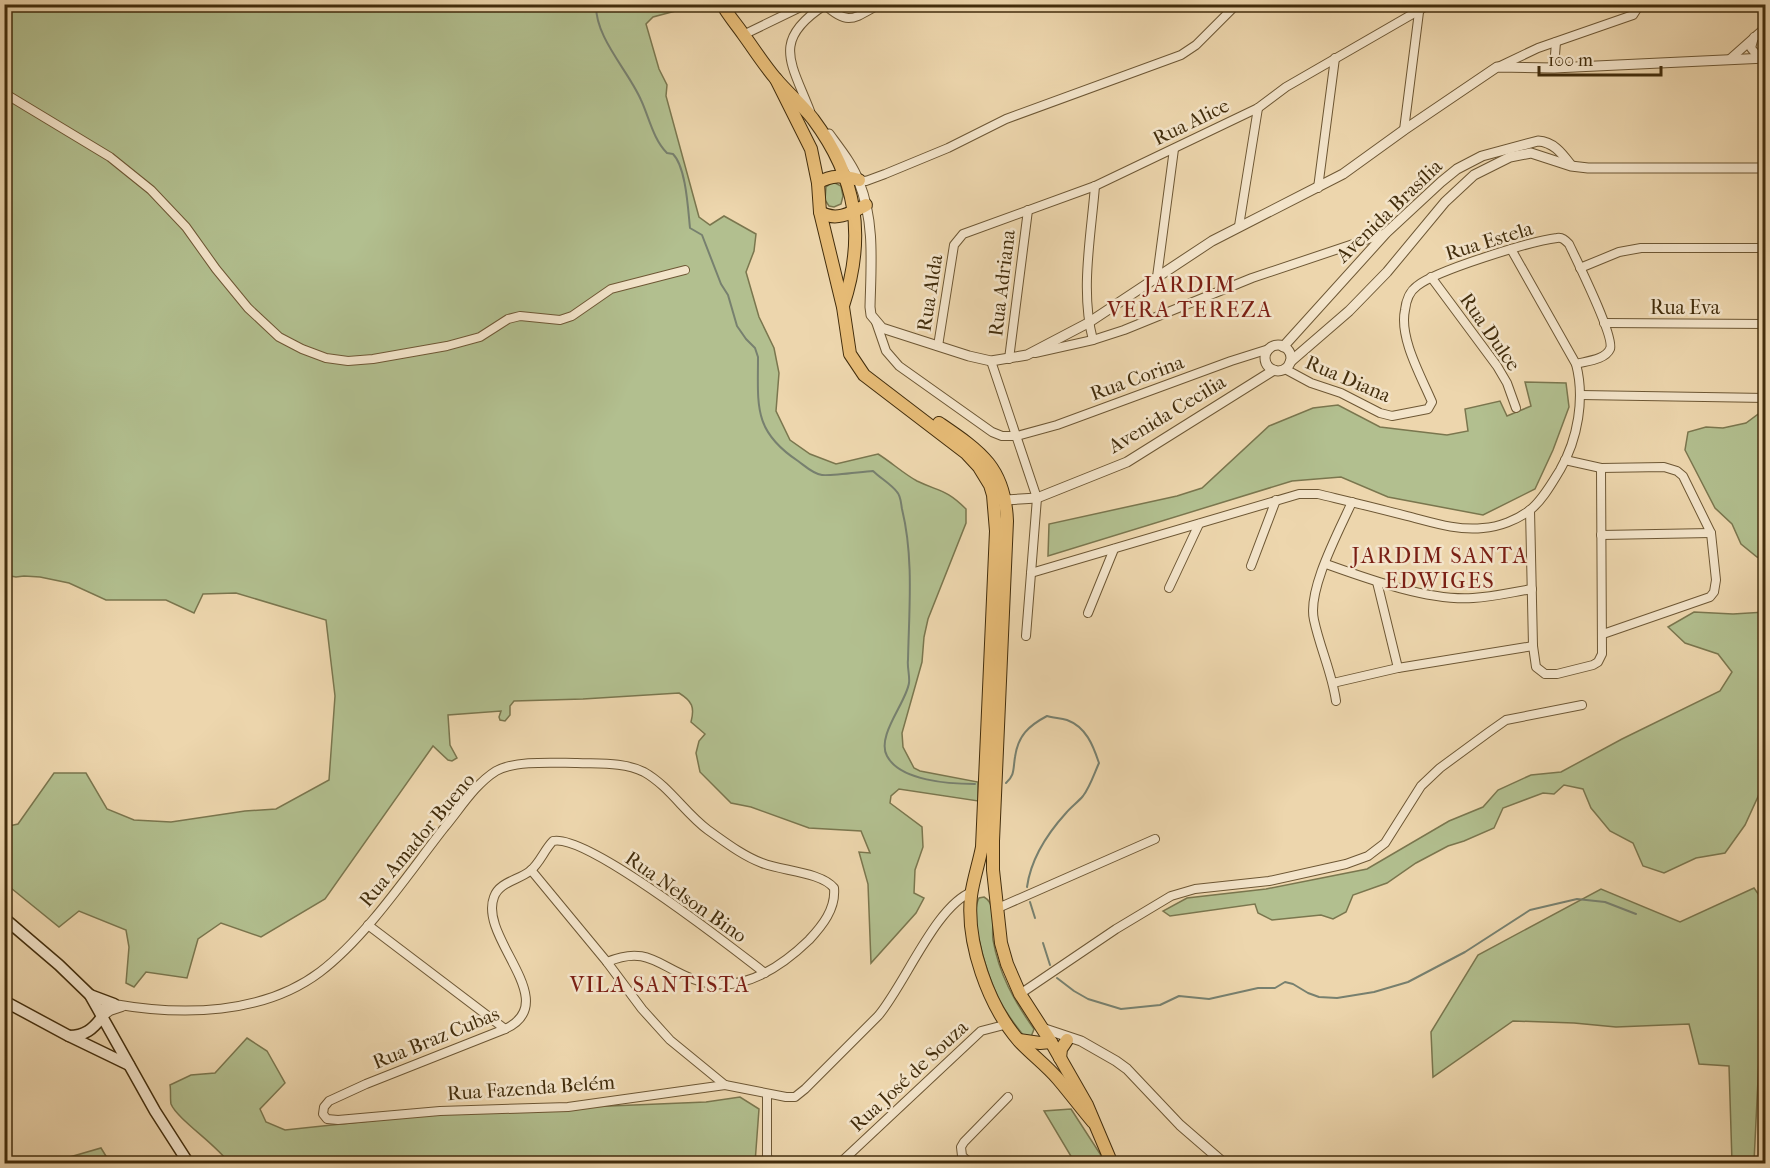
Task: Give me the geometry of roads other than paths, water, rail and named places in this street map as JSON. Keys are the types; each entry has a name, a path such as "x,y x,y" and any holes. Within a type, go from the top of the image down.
{"main road":[{"path":"722,4 776,79 813,120 831,148 845,177 852,195 856,235 853,264 843,307"},
{"path":"776,79 811,149 818,183 820,213 843,307 850,354 859,369 885,392 911,410 974,462 986,477 993,495 996,531 982,847 972,892 971,924 978,961 994,1000 1008,1024 1093,1122"},
{"path":"818,183 831,177 859,180"},
{"path":"820,213 834,217 844,216 866,205"},
{"path":"911,410 938,423 981,454 992,466 1006,500 993,841 1001,943 1020,994 1087,1105 1112,1164"},
{"path":"972,892 985,889 997,902"},
{"path":"4,918 90,995 189,1164"},
{"path":"90,995 120,1005"},
{"path":"4,1001 129,1065"},
{"path":"69,1036 83,1034 93,1029 101,1014"},
{"path":"1024,1041 1037,1036 1042,1028"},
{"path":"1060,1058 1061,1049 1066,1040"},
{"path":"1024,1041 1051,1042"}],"street":[{"path":"743,35 807,4"},
{"path":"880,4 848,19 840,17 824,5 807,17 795,30 789,46 789,58 813,120 830,135 859,180 871,236 871,315 876,322 886,351 899,366 992,432 1002,436 1017,436"},
{"path":"859,180 866,181 885,174 948,148 1006,119 1181,55 1196,45 1237,4"},
{"name":"Rua Alice","path":"954,245 963,234 1095,186 1258,108 1286,87 1430,4"},
{"path":"1028,355 1088,323 1190,254 1239,226 1318,188 1349,170 1497,67 1556,42 1633,15 1640,4"},
{"path":"1404,130 1419,12"},
{"path":"1730,58 1766,27"},
{"path":"1754,37 1751,48 1764,60"},
{"path":"1554,68 1556,42"},
{"path":"1318,188 1335,58"},
{"path":"1497,67 1554,68 1730,58 1764,60"},
{"path":"4,93 110,157 151,190 186,227 248,308 279,337 326,358 348,361 373,359 447,345 480,337 508,319 520,316 560,320 572,316 611,289 685,270"},
{"path":"1239,226 1258,108"},
{"name":"Avenida Brasília","path":"1287,366 1349,311 1379,280 1431,216 1474,175 1546,142 1553,146 1571,166"},
{"path":"1529,148 1571,166 1588,168 1766,168"},
{"name":"Avenida Brasília","path":"1282,347 1420,199 1457,170 1482,156 1529,148"},
{"path":"1157,277 1174,149"},
{"path":"1093,340 1088,323 1088,274 1095,186"},
{"name":"Rua Adriana","path":"1009,359 1028,210"},
{"path":"876,322 891,331 991,361 1009,359 1093,340 1124,330 1252,278 1386,233"},
{"name":"Rua Estela","path":"1431,277 1511,249 1557,238 1569,244 1580,268"},
{"name":"Rua Alda","path":"938,346 954,245"},
{"path":"1576,364 1604,356 1610,350 1611,344 1580,268 1619,252 1641,248 1766,248"},
{"path":"1031,573 1299,495 1318,494 1448,526 1482,529 1502,525 1530,510 1550,485 1565,460 1578,416 1581,395 1576,364 1511,249"},
{"name":"Rua Diana","path":"1287,366 1311,383 1341,393 1380,413 1392,416 1428,409 1432,402 1413,360 1403,323 1410,294 1416,286 1431,277"},
{"name":"Rua Dulce","path":"1431,277 1497,366 1507,383 1516,408"},
{"name":"Rua Eva","path":"1604,323 1766,324"},
{"path":"1282,347 1288,351 1287,366 1274,370 1265,361 1269,349 1282,347"},
{"name":"Rua Corina","path":"1017,436 1057,425 1269,349"},
{"path":"991,361 1037,498 1026,636"},
{"name":"Avenida Cecilia","path":"1006,500 1037,498 1127,462 1274,370"},
{"path":"1581,395 1766,398"},
{"path":"1565,460 1601,468 1664,467 1677,471 1687,484 1711,533 1716,580 1710,597 1603,634"},
{"path":"1530,510 1533,646 1536,667 1545,674 1557,674 1593,666 1602,654 1603,634 1601,468"},
{"path":"1251,566 1276,500"},
{"path":"1336,701 1333,682 1313,619 1312,604 1315,586 1352,502"},
{"path":"1169,588 1199,524"},
{"path":"1602,535 1711,533"},
{"path":"1088,613 1114,549"},
{"path":"1326,564 1377,582 1446,598 1474,598 1532,589"},
{"path":"1377,582 1398,668"},
{"path":"1333,682 1398,668 1533,646"},
{"path":"1020,994 1116,929 1171,896 1196,889 1269,881 1346,864 1368,855 1385,843 1421,786 1440,768 1506,720 1582,705"},
{"name":"Rua Amador Bueno","path":"120,1005 177,1011 217,1009 255,1002 283,993 320,972 368,925 474,790 497,771 534,763 616,765 633,768 653,779 706,829 747,856 772,867 825,880 834,888 833,904 828,916 815,933 800,949 765,973 748,981 729,985 710,984 647,957 635,955 621,956 607,962"},
{"path":"997,902 1155,839"},
{"name":"Rua Nelson Bino","path":"531,870 553,841 577,845 644,882 765,973"},
{"path":"531,870 607,962 642,1009 670,1040 725,1085 786,1097 795,1097 818,1077 889,1003 909,966 950,909 956,901 972,892"},
{"name":"Rua Braz Cubas","path":"338,1120 327,1119 323,1113 329,1101 505,1029 520,1020 524,1014 526,999 520,979 497,931 491,911 497,890 531,870"},
{"path":"368,925 505,1029"},
{"path":"101,1014 120,1005"},
{"name":"Rua José de Souza","path":"839,1164 981,1031 1008,1024"},
{"path":"1042,1028 1081,1041 1127,1069 1180,1125 1225,1164"},
{"path":"1051,1042 1081,1041"},
{"name":"Rua Fazenda Belém","path":"338,1120 440,1111 568,1107 725,1085"},
{"path":"767,1094 767,1156 771,1164"},
{"path":"971,1164 962,1156 961,1147 1008,1097"}],"waterway":[{"path":"596,4 597,17 606,41 641,100 658,141 667,153 673,154 681,168 686,189 690,228 702,235 721,284 728,295 737,326 755,348 758,357 759,404 766,428 783,450 815,473 827,475 873,471 892,486 899,496 908,546 909,680 907,691 885,739 887,756 893,764 914,776 940,782 975,784"},
{"path":"1006,783 1012,774 1021,737 1029,728 1047,716 1067,720 1079,727 1091,743 1099,763 1090,785 1081,798 1046,838 1032,866 1027,887"},
{"path":"1057,978 1088,999 1121,1009 1160,1005 1179,996 1209,999 1258,988 1275,988 1285,982 1319,997 1337,998 1374,992 1408,982 1465,952 1530,910 1577,899 1605,902 1636,914"},
{"path":"1030,902 1035,918"},
{"path":"1043,943 1050,965"}],"district":[{"name":"JARDIM VERA TEREZA","path":"1190,298"},
{"name":"JARDIM SANTA EDWIGES","path":"1440,568"},
{"name":"VILA SANTISTA","path":"660,985"}]}
